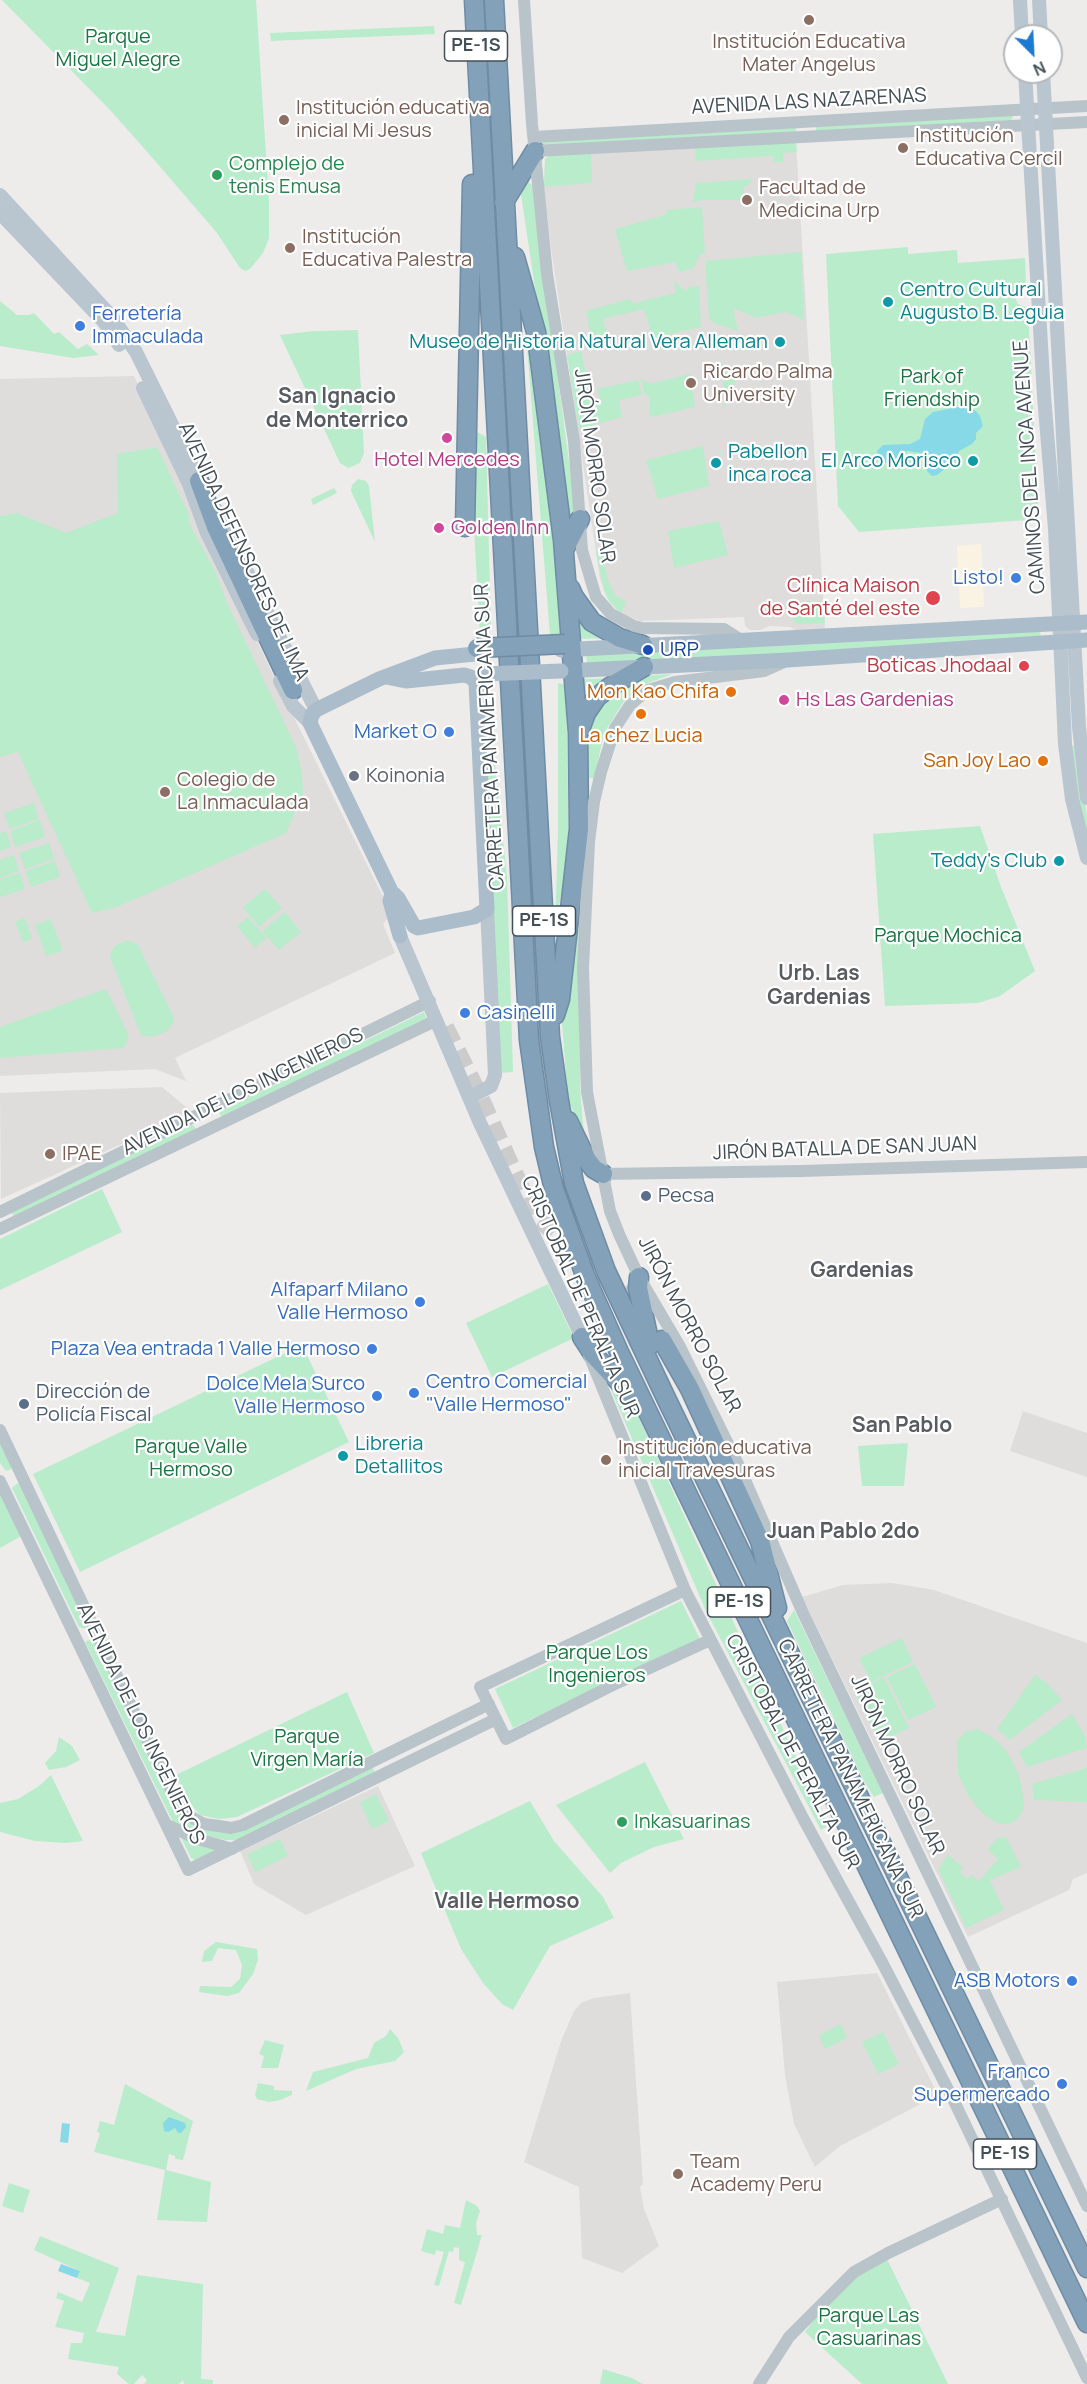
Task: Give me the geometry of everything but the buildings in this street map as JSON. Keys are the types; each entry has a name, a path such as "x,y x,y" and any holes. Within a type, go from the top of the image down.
{"highway":[{"name":"CARRETERA PANAMERICANA SUR","path":"474,0 529,1040 549,1168 570,1238 603,1318 1087,2323"},
{"name":"CARRETERA PANAMERICANA SUR","path":"494,0 550,1037 574,1183 606,1270 666,1398 1087,2268"},
{"path":"465,527 471,194 478,92"},
{"path":"504,202 534,144"},
{"path":"506,221 536,332 564,550 567,581 567,671 578,733 579,829 560,999 550,1037"},
{"path":"199,481 216,527 293,690"},
{"path":"564,550 580,519"},
{"path":"567,581 574,597 592,622 620,638 643,645"},
{"path":"474,651 567,647"},
{"path":"578,733 586,713 597,697 644,667"},
{"path":"559,1101 587,1160 594,1169 603,1174"},
{"path":"639,1277 638,1288 644,1327 666,1398"},
{"path":"582,1337 593,1354 649,1415"},
{"path":"663,1340 690,1389 760,1541 776,1602 777,1627"}],"main road":[{"path":"1020,0 1021,24"},
{"path":"1039,0 1040,24"},
{"name":"CAMINOS DEL INCA AVENUE","path":"1026,84 1044,396 1074,623"},
{"name":"CAMINOS DEL INCA AVENUE","path":"1044,84 1074,623 1067,770 1087,858"},
{"name":"AVENIDA DEFENSORES DE LIMA","path":"0,195 112,317 135,352 199,481 225,524 313,716 392,894 390,900 400,936"},
{"name":"AVENIDA DEFENSORES DE LIMA","path":"0,213 104,322 128,357 189,484 207,533 288,698 313,716"},
{"path":"567,647 743,641 1074,623"},
{"path":"385,677 406,681 465,675 480,678 1074,641 1079,727 1087,798"},
{"path":"313,716 385,677 435,658 474,651"},
{"path":"443,677 451,666 474,651"},
{"path":"470,1097 491,1086 495,1075 480,678"},
{"path":"392,894 398,898 414,926 418,928 474,917 487,909"},
{"name":"CRISTOBAL DE PERALTA SUR","path":"400,936 492,1149 582,1337"}],"street":[{"name":"JIRÓN MORRO SOLAR","path":"524,0 534,144 547,274 574,441 582,550 596,597 611,614 642,628 724,629 743,641"},
{"name":"AVENIDA LAS NAZARENAS","path":"534,144 1087,106"},
{"name":"AVENIDA LAS NAZARENAS","path":"534,144 1087,122"},
{"name":"JIRÓN MORRO SOLAR","path":"788,660 764,671 675,682 648,690 625,711 611,737 601,772 592,822 584,968 587,1092 615,1226 639,1277 680,1345 738,1464 803,1613 1087,2206"},
{"name":"AVENIDA DE LOS INGENIEROS","path":"0,1212 430,1001"},
{"path":"408,1012 416,1020 417,1030"},
{"name":"AVENIDA DE LOS INGENIEROS","path":"0,1229 437,1020"},
{"name":"JIRÓN BATALLA DE SAN JUAN","path":"603,1174 802,1171 1087,1162"},
{"name":"CRISTOBAL DE PERALTA SUR","path":"582,1337 641,1487 685,1590 804,1820 883,1964 1002,2199 1087,2378"},
{"name":"AVENIDA DE LOS INGENIEROS","path":"0,1430 174,1796 193,1818 204,1824 231,1828 243,1825 489,1704"},
{"name":"AVENIDA DE LOS INGENIEROS","path":"0,1481 188,1870 496,1719"},
{"path":"685,1590 480,1687 506,1739 617,1683 710,1640"},
{"path":"167,1825 195,1838 232,1849"},
{"path":"759,2384 789,2337 854,2272 888,2253 1002,2199"}],"shaded area":[{"name":"Ricardo Palma University","path":"796,142 825,630 797,631 790,627 770,626 760,630 750,630 745,626 744,617 640,621 621,614 616,609 609,601 600,579 551,248 544,187 545,159 549,156"},
{"name":"Colegio de La Inmaculada","path":"134,376 273,675 389,909 389,917 383,924 395,953 175,1058 186,1081 155,1069 0,1076 0,379"},
{"path":"981,544 984,607 960,608 957,546"},
{"name":"IPAE","path":"162,1087 192,1112 1,1199 0,1093"},
{"path":"1023,1411 1087,1433 1087,1477 1010,1451"},
{"path":"892,1583 934,1590 1087,1643 1087,1873 1073,1879 1069,1890 968,1937 802,1597 843,1585"},
{"path":"378,1786 415,1866 306,1915 254,1884 240,1851"},
{"path":"877,1973 938,2095 840,2146 815,2167 794,2124 785,2075 777,1982"},
{"path":"630,1993 643,2184 640,2187 644,2209 659,2246 622,2273 582,2258 579,2187 524,2162 561,2041 574,2011 581,2003 594,1998"}],"green space":[{"name":"Parque Miguel Alegre","path":"2,0 256,0 269,202 269,238 263,253 250,269 245,271 240,268 217,233 150,155 110,110"},
{"path":"434,26 435,34 271,41 270,33"},
{"path":"1013,114 1012,120 816,131 816,125"},
{"path":"796,128 796,134 542,147 542,142"},
{"path":"796,142 797,152 783,153 783,162 774,162 774,156 696,161 695,148"},
{"path":"591,153 592,183 544,187 545,159 549,156"},
{"path":"753,179 749,185 744,186 743,200 701,200 693,203 696,183"},
{"path":"526,180 532,185 575,506 570,524 521,194"},
{"path":"702,207 705,252 698,257 694,268 679,272 676,262 627,271 615,229 665,215 667,210"},
{"name":"Park of Friendship","path":"908,247 908,254 957,250 958,263 1025,258 1026,285 1017,289 1014,295 1018,304 1028,308 1038,505 1027,520 859,532 838,506 826,254"},
{"path":"801,252 804,320 786,312 756,318 733,308 738,331 714,323 709,318 705,261"},
{"path":"674,281 686,291 689,287 699,286 701,327 653,338 644,309 603,319 610,347 593,351 586,311 629,299 634,303 676,293"},
{"path":"0,301 17,315 34,313 54,334 59,332 78,349 87,344 99,355 73,358 0,346"},
{"path":"358,330 364,453 360,463 348,468 340,463 280,335 314,331"},
{"path":"526,334 531,338 552,510 564,636 550,636"},
{"path":"581,351 593,406 601,403 597,389 638,380 642,395 619,400 622,417 579,429 567,355"},
{"path":"722,364 739,374 724,409"},
{"path":"690,374 695,407 652,417 649,413 650,398 644,393 641,378 649,384"},
{"path":"472,429 486,437 491,629 487,630 486,638 480,637 473,510"},
{"path":"703,446 709,486 658,499 646,460"},
{"path":"157,447 189,515 189,523 216,573 227,603 296,747 302,773 303,794 286,833 117,907 92,913 18,752 0,757 0,516 17,513 66,533 118,513 117,454"},
{"path":"358,479 366,481 369,486 375,542 351,491 352,485"},
{"path":"334,488 337,493 313,505 311,499"},
{"path":"719,521 728,555 674,568 668,531"},
{"path":"601,550 608,580 615,595 626,602 621,614 609,601 604,591 596,552"},
{"path":"802,601 823,601 825,623 797,624 789,612 801,612"},
{"path":"575,606 609,638 577,639"},
{"path":"1040,631 1041,637 926,647 587,663 586,654"},
{"path":"673,674 648,683 624,701 604,733 594,779 587,777 587,736 591,715 610,694 632,680"},
{"path":"618,678 585,707 583,679"},
{"path":"558,683 566,685 569,849 555,930 558,831"},
{"path":"487,686 490,736 492,737 507,877 513,1072 500,1073 480,688"},
{"path":"1077,745 1087,815 1087,842 1076,798 1071,746"},
{"path":"34,803 39,819 10,829 4,813"},
{"path":"40,820 45,837 15,847 10,831"},
{"name":"Parque Mochica","path":"980,826 1001,887 1035,971 1000,996 978,1003 885,1006 873,834"},
{"path":"6,831 11,847 0,851 0,833"},
{"path":"49,843 54,859 25,869 19,853"},
{"path":"14,855 19,871 0,878 0,860"},
{"path":"55,861 60,877 31,887 25,871"},
{"path":"20,873 25,889 0,897 0,879"},
{"path":"265,889 282,908 259,927 243,907"},
{"path":"285,912 301,932 279,950 262,931"},
{"path":"248,917 266,938 255,948 237,926"},
{"path":"25,918 32,939 23,942 15,922"},
{"path":"51,919 63,951 46,956 35,925"},
{"path":"571,928 583,931 580,1088 584,1135 568,1100 561,1010"},
{"path":"128,940 138,945 172,1013 174,1022 167,1031 155,1036 141,1035 110,957 114,946"},
{"path":"106,989 129,1036 124,1048 0,1058 0,1027"},
{"path":"424,1012 427,1019 222,1118 219,1112"},
{"path":"191,1125 196,1130 15,1219 11,1211"},
{"path":"102,1189 122,1232 0,1290 0,1239"},
{"path":"548,1284 574,1338 492,1377 466,1323"},
{"name":"Parque Valle Hermoso","path":"302,1345 349,1442 80,1572 33,1474"},
{"path":"606,1378 638,1416 828,1826 821,1830 706,1611"},
{"path":"0,1443 11,1466 11,1469 6,1471 0,1463"},
{"path":"908,1443 904,1486 862,1486 858,1446"},
{"path":"18,1483 88,1627 86,1629 79,1627 12,1488"},
{"path":"0,1488 23,1535 0,1548"},
{"name":"Parque Los Ingenieros","path":"681,1601 700,1639 513,1728 495,1689"},
{"path":"794,1610 883,1793 874,1797 864,1781 787,1621"},
{"path":"93,1638 173,1800 228,1832 372,1767 376,1774 241,1840 225,1840 183,1829 173,1822 85,1642"},
{"path":"902,1638 913,1662 871,1682 859,1658"},
{"path":"915,1664 936,1707 908,1720 887,1677"},
{"path":"1035,1675 1047,1683 1062,1700 1010,1740 997,1729"},
{"path":"884,1677 909,1728 879,1742 855,1692"},
{"name":"Parque Virgen María","path":"347,1692 374,1753 237,1817 219,1819 200,1815 185,1798 176,1775"},
{"path":"1072,1714 1085,1736 1087,1748 1027,1767 1019,1752"},
{"path":"977,1729 991,1736 1006,1750 1019,1775 1024,1802 1022,1813 1009,1824 997,1823 983,1814 968,1795 958,1773 957,1741 965,1732"},
{"path":"59,1737 72,1746 80,1760 66,1767 49,1770 45,1763 56,1751"},
{"name":"Inkasuarinas","path":"645,1762 684,1839 654,1847 621,1863 610,1873 556,1805"},
{"path":"1087,1768 1087,1802 1034,1800 1032,1784"},
{"path":"51,1775 83,1841 66,1843 35,1841 0,1832 0,1803 18,1799 39,1786"},
{"path":"376,1794 389,1821 372,1829 360,1802"},
{"path":"530,1801 554,1841 603,1897 614,1918 550,1946 513,2010 502,2004 483,1983 461,1949 421,1853"},
{"path":"181,1837 220,1850 195,1860 191,1858"},
{"path":"999,1837 1007,1838 1021,1867 990,1880 1004,1910 966,1928 938,1869 948,1855 963,1867 960,1872 967,1879 971,1875 979,1881 998,1859 988,1849"},
{"path":"280,1839 288,1856 255,1872 247,1854"},
{"path":"216,1942 257,1949 258,1960 253,1974 239,1993 227,1996 199,1992 200,1986 231,1987 240,1979 242,1965 236,1950 218,1948 212,1961 202,1962 204,1951"},
{"path":"841,2024 847,2038 825,2049 819,2035"},
{"path":"390,2029 398,2038 404,2052 395,2061 356,2069 306,2091 313,2072 368,2058 374,2043 386,2036"},
{"path":"883,2032 899,2064 878,2074 862,2042"},
{"path":"265,2040 284,2045 278,2068 261,2068 264,2056 259,2054"},
{"path":"258,2083 274,2086 274,2090 292,2091 292,2095 269,2102 257,2099 255,2095"},
{"path":"125,2084 193,2121 183,2160 175,2159 175,2156 169,2154 166,2170 211,2182 207,2222 157,2220 165,2170 94,2152 100,2133 97,2132 100,2121 114,2125"},
{"path":"9,2183 30,2190 23,2213 2,2206"},
{"path":"466,2200 477,2206 480,2211 476,2223 477,2235 482,2235 461,2305 454,2303 465,2262 459,2260 459,2248 454,2247 453,2252 449,2251 439,2286 434,2285 444,2252 436,2250 435,2255 421,2251 427,2229 443,2234 445,2225 460,2228"},
{"path":"40,2236 119,2268 96,2332 125,2336 137,2275 203,2284 201,2379 213,2380 213,2384 184,2384 183,2380 179,2384 144,2384 147,2380 142,2375 134,2384 129,2384 117,2374 119,2367 68,2359 71,2343 82,2343 84,2333 55,2327 64,2301 56,2298 58,2292 82,2302 90,2283 77,2278 80,2271 34,2250"},
{"name":"Parque Las Casuarinas","path":"887,2259 948,2384 862,2384 805,2332 831,2298 853,2279"},
{"path":"603,2369 632,2378 643,2384 600,2384"}],"water":[{"path":"967,407 976,411 983,426 976,433 976,439 972,444 959,451 956,460 937,475 932,476 927,471 921,453 908,451 900,453 896,467 890,466 878,456 877,451 883,445 910,444 920,439 925,419 933,412"},
{"path":"169,2117 185,2123 186,2127 181,2133 178,2133 175,2128 168,2132 164,2131 163,2123"},
{"path":"62,2123 70,2124 68,2143 60,2142"},
{"path":"61,2264 80,2271 77,2278 58,2271"}],"tunnel":[{"path":"445,1027 478,1093 529,1206 538,1218 632,1299 646,1317"}],"place":[{"name":"Institución Educativa Mater Angelus","path":"809,20"},
{"name":"Institución educativa inicial Mi Jesus","path":"284,120"},
{"name":"Institución Educativa Cercil","path":"903,148"},
{"name":"Complejo de tenis Emusa","path":"217,175"},
{"name":"Facultad de Medicina Urp","path":"747,200"},
{"name":"Institución Educativa Palestra","path":"290,248"},
{"name":"Centro Cultural Augusto B. Leguia","path":"888,302"},
{"name":"Ferretería Immaculada","path":"80,326"},
{"name":"Museo de Historia Natural Vera Alleman","path":"780,342"},
{"name":"Ricardo Palma University","path":"691,383"},
{"name":"Hotel Mercedes","path":"447,438"},
{"name":"El Arco Morisco","path":"973,461"},
{"name":"Pabellon inca roca","path":"716,463"},
{"name":"Golden Inn","path":"439,528"},
{"name":"Listo!","path":"1016,578"},
{"name":"Clínica Maison de Santé del este","path":"933,598"},
{"name":"URP","path":"648,650"},
{"name":"Boticas Jhodaal","path":"1024,666"},
{"name":"Mon Kao Chifa","path":"731,692"},
{"name":"Hs Las Gardenias","path":"784,700"},
{"name":"La chez Lucia","path":"641,714"},
{"name":"Market O","path":"449,732"},
{"name":"San Joy Lao","path":"1043,761"},
{"name":"Koinonia","path":"354,776"},
{"name":"Colegio de La Inmaculada","path":"165,792"},
{"name":"Teddy's Club","path":"1059,861"},
{"name":"Casinelli","path":"465,1013"},
{"name":"IPAE","path":"50,1154"},
{"name":"Pecsa","path":"646,1196"},
{"name":"Alfaparf Milano Valle Hermoso","path":"420,1302"},
{"name":"Plaza Vea entrada 1 Valle Hermoso","path":"372,1349"},
{"name":"Centro Comercial \"Valle Hermoso\"","path":"414,1393"},
{"name":"Dolce Mela Surco Valle Hermoso","path":"377,1396"},
{"name":"Dirección de Policía Fiscal","path":"24,1404"},
{"name":"Libreria Detallitos","path":"343,1456"},
{"name":"Institución educativa inicial Travesuras","path":"606,1460"},
{"name":"Inkasuarinas","path":"622,1822"},
{"name":"ASB Motors","path":"1072,1981"},
{"name":"Franco Supermercado","path":"1062,2084"},
{"name":"Team Academy Peru","path":"678,2174"}],"district":[{"name":"San Ignacio de Monterrico","path":"337,409"},
{"name":"Urb. Las Gardenias","path":"819,986"},
{"name":"Gardenias","path":"862,1271"},
{"name":"San Pablo","path":"902,1426"},
{"name":"Juan Pablo 2do","path":"843,1532"},
{"name":"Valle Hermoso","path":"507,1902"}]}
